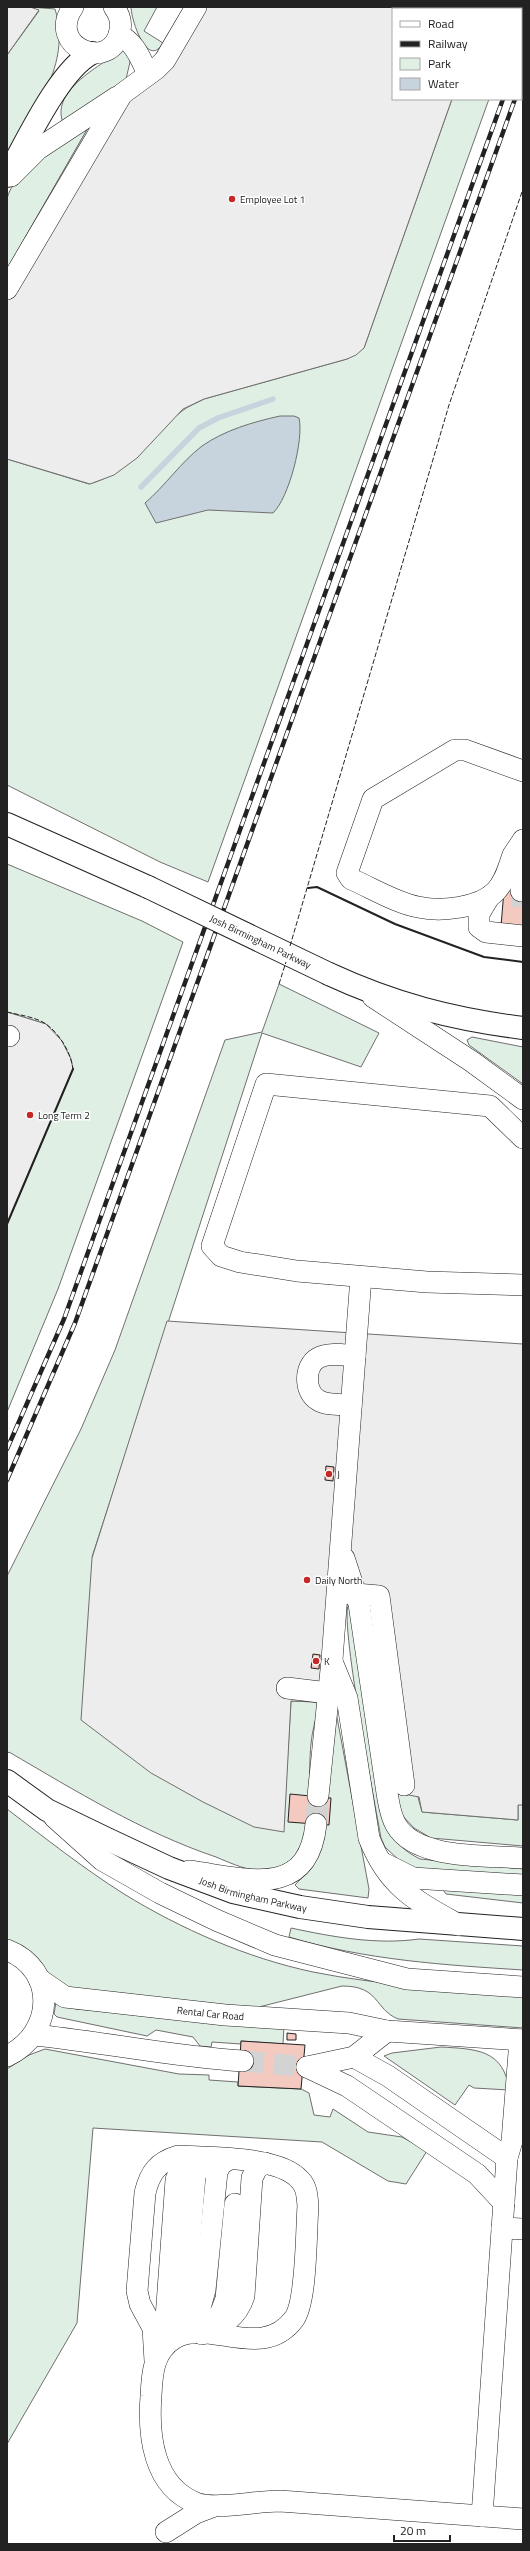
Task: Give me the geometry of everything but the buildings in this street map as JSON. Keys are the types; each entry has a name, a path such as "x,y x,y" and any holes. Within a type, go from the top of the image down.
{"main road":[{"path":"7,176 64,79 76,64 92,53"},
{"name":"Josh Birmingham Parkway","path":"7,824 148,887 356,987 391,1001 446,1016 523,1028"},
{"name":"Josh Birmingham Parkway","path":"7,1781 47,1810 169,1868 233,1892 300,1907 368,1917 523,1930"}],"street":[{"path":"72,7 68,16 67,33 76,47 92,53 108,49 119,35 119,16 114,7"},
{"path":"7,181 38,149 122,94 165,60 196,7"},
{"path":"119,35 125,37 137,51 148,74"},
{"path":"7,289 122,94"},
{"path":"489,897 452,907 420,908 351,879 347,873 373,799 448,753 460,748 523,771"},
{"path":"523,842 514,854 503,882 489,897 479,914 479,926 486,932 523,936"},
{"path":"520,891 523,869"},
{"path":"356,987 471,1061 523,1099"},
{"path":"523,1138 490,1106 266,1084 212,1246 221,1256 240,1262 297,1271 361,1277 523,1285"},
{"path":"361,1277 340,1548 346,1593 391,1810 397,1826 413,1843 433,1851 523,1858"},
{"path":"352,1405 324,1403 318,1400 309,1388 308,1377 311,1366 318,1358 330,1354 355,1356"},
{"path":"318,1796 332,1660 346,1593"},
{"path":"346,1593 379,1596 404,1785"},
{"path":"332,1660 347,1698 369,1838 375,1853 403,1891 459,1925"},
{"path":"286,1688 328,1693"},
{"path":"47,1810 102,1860 167,1897 216,1920 275,1944 407,1979 523,1987"},
{"path":"169,1868 256,1879 281,1878 304,1862 313,1842 316,1824"},
{"path":"382,1863 413,1878 523,1885"},
{"path":"7,1950 24,1959 39,1978 44,2007 41,2022 34,2035 19,2050 7,2056"},
{"name":"Rental Car Road","path":"39,1978 65,1997 225,2015 349,2023 387,2031 522,2040"},
{"path":"387,2031 354,2057 307,2067 347,2086 477,2174 504,2203"},
{"path":"34,2035 206,2059 242,2062"},
{"path":"482,2516 507,2158 512,2141 522,2040"},
{"path":"354,2057 388,2076 507,2158"},
{"path":"184,2341 176,2180 184,2160 202,2158 221,2164 217,2172 205,2290 184,2341 149,2419 152,2446 160,2467 183,2496 196,2503 212,2507"},
{"path":"202,2158 276,2164 291,2171 301,2180 307,2192 308,2206 301,2302 295,2318 276,2335 264,2339 184,2341 153,2328 140,2304 137,2292 145,2193 148,2180 155,2167 164,2160 202,2158"},
{"path":"184,2341 212,2326 226,2299 238,2182 242,2169 258,2162"},
{"path":"502,2228 523,2229"},
{"path":"166,2532 196,2513 212,2507 259,2501 280,2501 523,2519"}],"green space":[{"path":"30,7 55,9 59,30 58,49 48,86 39,104 7,157 7,55 39,11"},
{"path":"131,7 157,7 144,31 163,43 157,50 151,50 146,47 141,40 137,31"},
{"path":"123,49 127,50 130,62 126,79 63,123 61,111 64,99 71,89 92,70"},
{"path":"452,100 489,100 208,882 160,862 7,785 7,459 89,484 117,471 140,453 170,421 184,409 204,399 347,359 364,348"},
{"path":"88,128 7,269 5,216 7,199 11,188 29,168 41,158"},
{"path":"7,864 142,921 183,942 58,1289 7,1412 7,1224 73,1069 46,1024 7,1012"},
{"path":"279,984 379,1033 361,1067 262,1033 92,1557 283,1832 291,1701 317,1702 319,1706 312,1739 308,1813 303,1839 296,1855 286,1863 275,1868 256,1870 236,1865 162,1836 110,1810 9,1752 7,1754 7,1576 81,1429 115,1350 225,1040 262,1032"},
{"path":"472,1037 523,1047 523,1084 469,1045 467,1040"},
{"path":"349,1603 387,1826 393,1837 404,1849 420,1859 523,1869 523,1878 422,1871 400,1861 385,1847 381,1838 353,1675 347,1615"},
{"path":"366,1607 422,1812 518,1820 518,1804 523,1805 523,1846 431,1838 414,1828 400,1813"},
{"path":"336,1712 369,1889 368,1898 299,1889 295,1885 311,1868 324,1839"},
{"path":"7,1809 50,1842 124,1894 168,1919 215,1941 288,1966 339,1977 391,1984 523,1994 523,2028 398,2019 384,2010 370,1994 354,1987 342,1986 251,2009 69,1990 7,1941"},
{"path":"443,1890 523,1894 523,1903 446,1894"},
{"path":"291,1928 371,1941 403,1941 419,1939 523,1946 523,1970 405,1960 347,1951 289,1937"},
{"path":"56,2002 76,2009 284,2026 283,2044 241,2041 241,2044 212,2042 211,2047 200,2046 193,2037 156,2030 147,2036 57,2017 54,2014"},
{"path":"441,2047 476,2051 486,2054 494,2059 501,2066 506,2076 509,2090 474,2088 469,2085 455,2105 384,2056 392,2053"},
{"path":"45,2049 179,2074 209,2075 209,2080 238,2082 238,2086 301,2089 309,2093 314,2115 330,2117 333,2109 368,2132 402,2137 427,2151 406,2184 388,2181 322,2142 93,2128 77,2323 7,2444 7,2069 29,2055"}],"shaded area":[{"path":"7,7 30,7 39,10 7,55"},
{"name":"Employee Lot 1","path":"184,7 485,7 392,8 392,100 452,100 364,348 356,355 347,359 204,399 183,409 137,458 114,475 90,484 7,459 7,269 88,128 153,59"},
{"name":"Long Term 2","path":"7,1012 46,1024 62,1041 71,1059 73,1069 7,1224"},
{"name":"Daily North","path":"167,1321 523,1344 523,1805 518,1805 518,1820 422,1812 419,1797 399,1793 349,1603 317,1702 291,1701 284,1832 254,1827 203,1802 151,1773 81,1720 92,1558"}],"water":[{"path":"280,416 294,416 299,418 300,427 297,453 290,482 285,495 273,513 208,510 156,523 145,503 194,452 220,435 250,424"}],"waterway":[{"path":"141,487 199,428 218,418 273,399"}],"tunnel":[{"path":"521,891 523,906"},
{"path":"316,1824 318,1796"},
{"path":"243,2061 307,2067"}],"railway":[{"path":"7,1449 64,1319 503,100"},
{"path":"7,1480 75,1323 515,100"}],"fence":[{"path":"290,946 449,405 523,189"},
{"path":"279,984 286,962"},
{"path":"7,1012 27,1016 46,1024 51,1028 64,1044 70,1057 73,1069 7,1224"}],"wall":[{"path":"308,888 317,887 395,924 484,957 523,962"},
{"path":"7,1224 73,1069"}],"place":[{"name":"Employee Lot 1","path":"232,199"},
{"name":"Long Term 2","path":"30,1115"},
{"name":"J","path":"329,1474"},
{"name":"Daily North","path":"307,1580"},
{"name":"K","path":"316,1661"}]}
